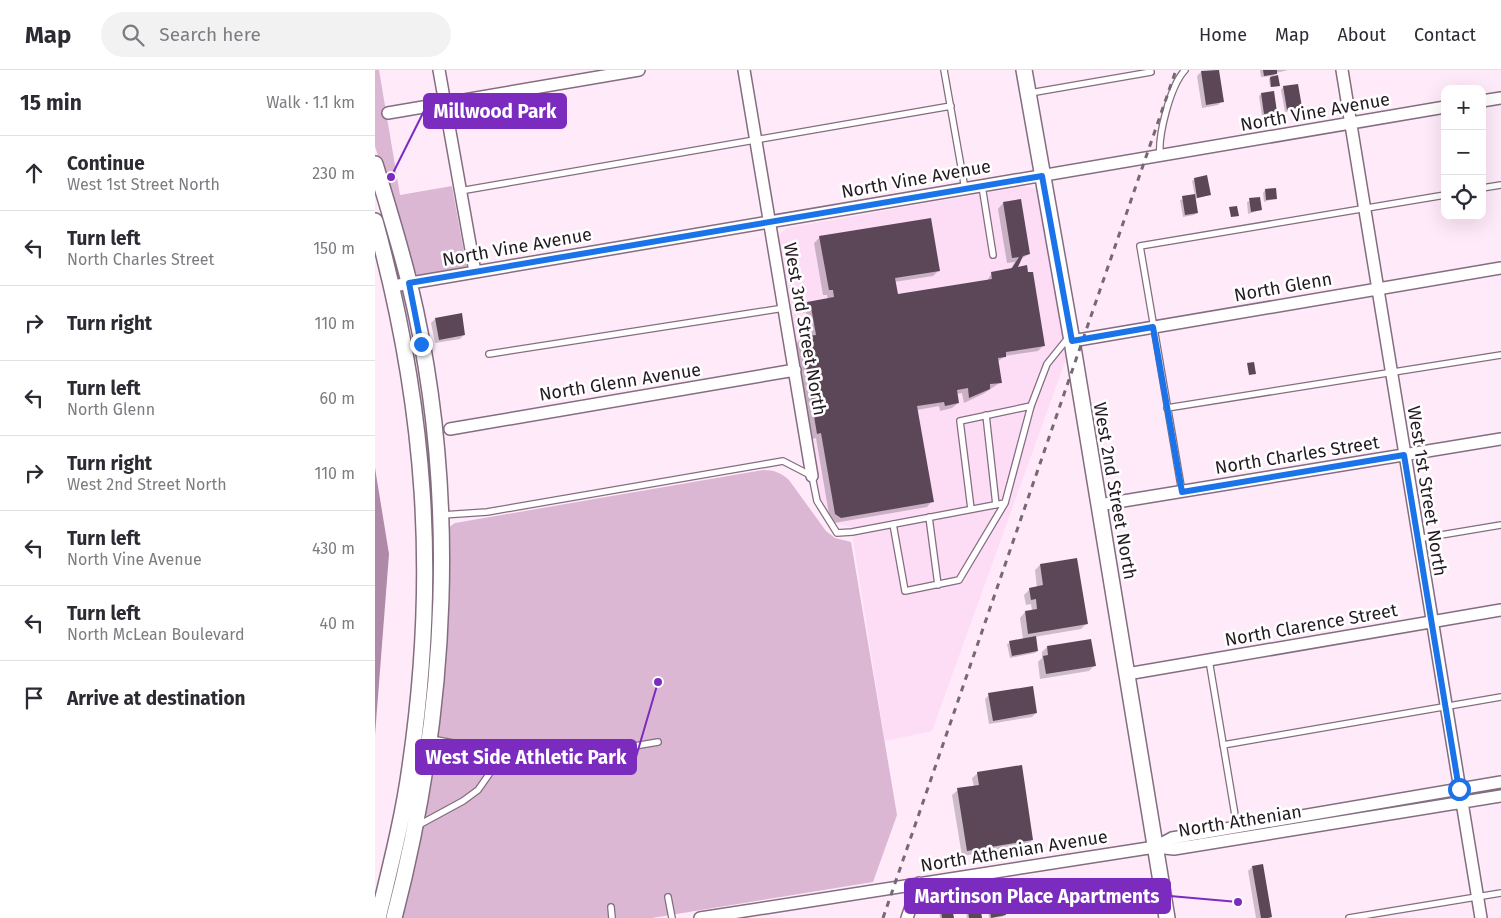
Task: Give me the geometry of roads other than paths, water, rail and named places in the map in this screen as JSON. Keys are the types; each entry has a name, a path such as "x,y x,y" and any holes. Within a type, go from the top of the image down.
{"main road":[{"name":"West 2nd Street North","path":"1024,70 1071,338 1167,918"},
{"path":"375,164 409,283 429,396 440,515 441,613 431,738 417,826 394,918"},
{"path":"375,221 393,286 411,380 424,510 426,580 423,650 410,767 395,846 377,918"}],"street":[{"path":"439,70 475,272"},
{"path":"388,113 639,70"},
{"name":"West 3rd Street North","path":"743,70 812,476"},
{"name":"West 1st Street North","path":"1342,70 1417,539 1481,918"},
{"path":"1486,100 1501,98"},
{"name":"North Vine Avenue","path":"393,286 1441,108"},
{"name":"North Glenn","path":"1071,338 1153,327 1501,268"},
{"name":"North Glenn Avenue","path":"450,429 795,370"},
{"name":"North Charles Street","path":"1099,505 1501,439"},
{"name":"North Clarence Street","path":"1127,674 1501,610"},
{"name":"North Athenian","path":"1155,847 1172,838 1501,782"},
{"name":"North Athenian","path":"1155,847 1174,849 1501,796"},
{"name":"North Athenian Avenue","path":"700,918 1155,847"},
{"path":"907,918 919,883"}],"lane":[{"path":"944,70 965,189"},
{"path":"1160,156 1161,131 1177,81 1185,70"},
{"path":"1028,94 1151,72"},
{"path":"460,191 951,106"},
{"path":"1486,187 1501,185"},
{"path":"982,186 993,255"},
{"path":"1182,492 1140,246 1441,196"},
{"path":"489,354 784,308"},
{"path":"893,524 905,591 959,580 1005,503 1031,406 1047,364 1071,338"},
{"path":"1167,408 1501,355"},
{"path":"971,510 960,421 1031,406"},
{"path":"986,415 996,505"},
{"path":"440,515 487,512 783,461 812,476 817,501 837,533 1005,503"},
{"path":"929,517 938,585"},
{"path":"1417,539 1501,525"},
{"path":"1209,660 1237,827"},
{"path":"1223,745 1501,697"},
{"path":"431,738 453,743 487,771 658,742"},
{"path":"417,826 463,801 478,790 492,770"},
{"path":"1349,918 1501,893"},
{"path":"668,897 672,918"},
{"path":"611,907 613,918"}],"railway":[{"path":"883,918 1176,70"}],"place":[{"name":"Millwood Park","path":"391,177"},
{"name":"West Side Athletic Park","path":"658,682"},
{"name":"Martinson Place Apartments","path":"1238,902"}]}
